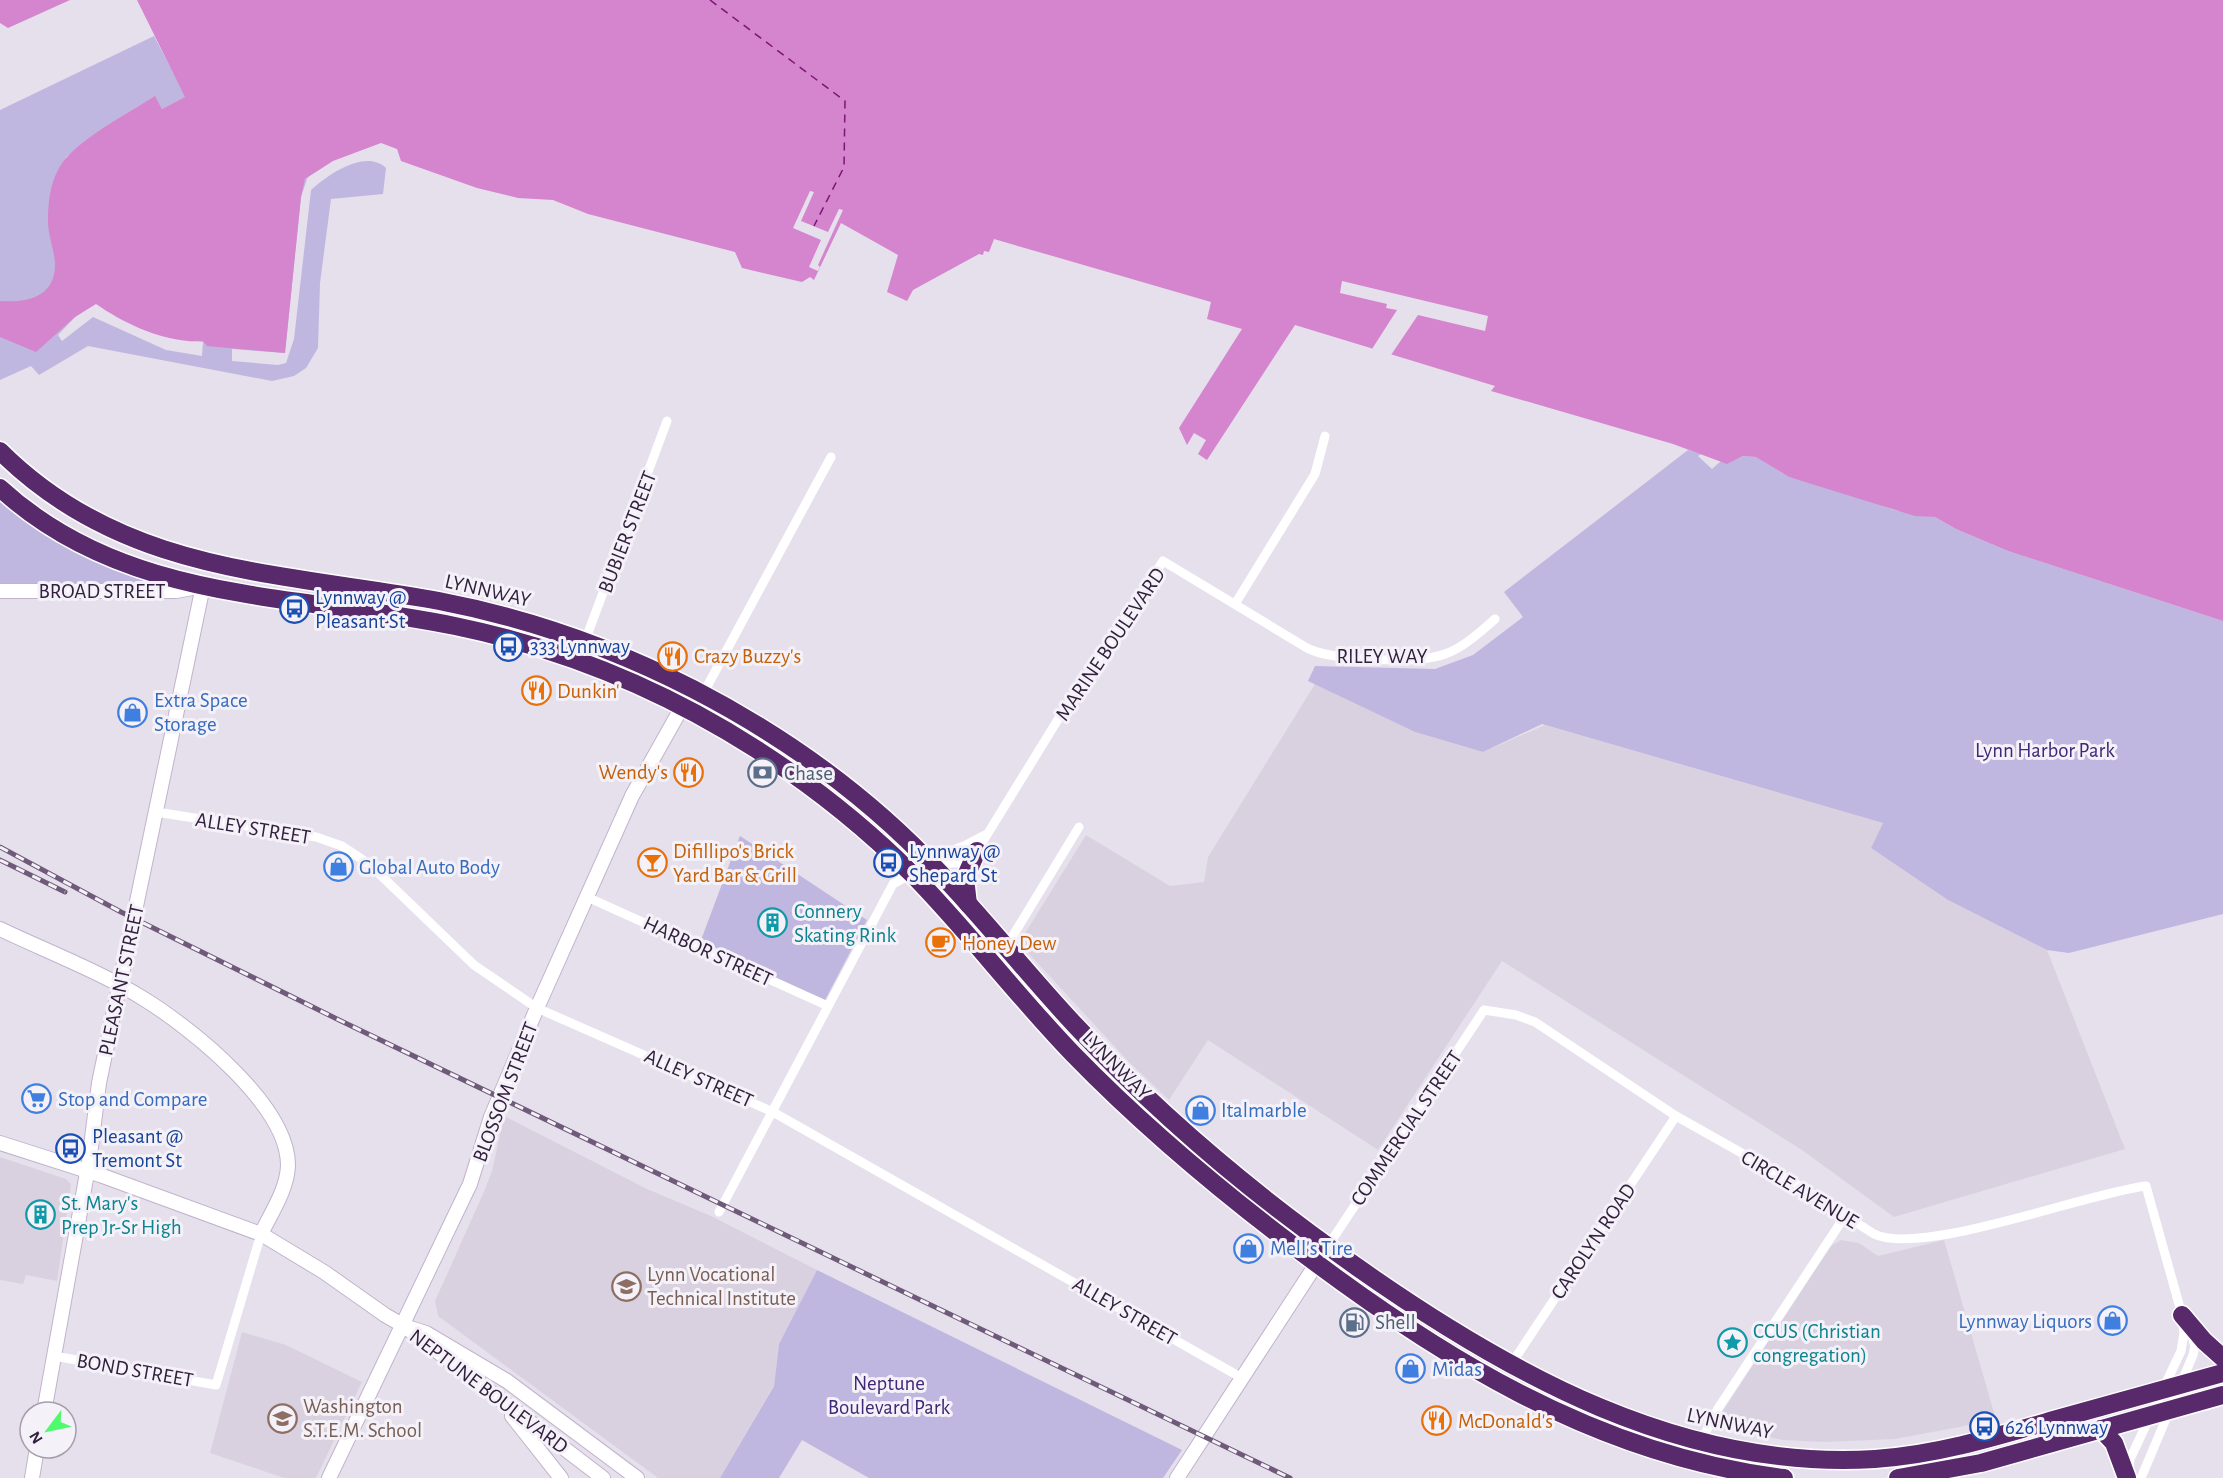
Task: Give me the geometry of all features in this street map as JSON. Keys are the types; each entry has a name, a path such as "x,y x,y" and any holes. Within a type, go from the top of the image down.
{"highway":[{"name":"LYNNWAY","path":"0,451 28,478 63,504 107,528 151,547 248,572 458,605 529,623 585,642 697,691 759,726 823,770 869,807 930,863 1076,1027 1162,1112 1243,1181 1328,1246 1429,1316 1510,1366 1599,1408 1701,1442 1795,1458 1845,1460 1904,1456 1962,1446 2223,1373"},
{"name":"LYNNWAY","path":"0,488 51,528 96,553 144,572 203,586 416,619 492,635 589,666 682,707 742,741 797,777 852,819 910,872 1048,1027 1120,1101 1209,1180 1316,1264 1463,1363 1561,1414 1616,1437 1680,1457 1730,1470 1784,1478"},
{"path":"682,707 697,691"},
{"path":"969,906 965,878 981,843"},
{"path":"2182,1315 2200,1338 2223,1358"},
{"path":"1898,1478 1960,1468 2223,1395"},
{"path":"2101,1429 2114,1443 2127,1478"}],"main road":[{"name":"BROAD STREET","path":"0,591 176,591 203,586"},
{"name":"PLEASANT STREET","path":"46,1400 87,1171 99,1083 203,586"},
{"name":"BLOSSOM STREET","path":"329,1478 366,1398 404,1326 470,1184 491,1117 632,796 682,707"},
{"path":"0,929 141,997 187,1029 240,1077 265,1107 283,1140 288,1166 282,1191 261,1234"},
{"name":"NEPTUNE BOULEVARD","path":"0,1143 87,1171 261,1234 324,1272 404,1326 603,1478"},
{"path":"1177,1478 1328,1246"},
{"name":"NEPTUNE BOULEVARD","path":"404,1326 426,1333 507,1382 637,1478"},
{"path":"497,1398 561,1478"},
{"path":"32,1478 35,1460"}],"street":[{"name":"BUBIER STREET","path":"585,642 668,421"},
{"path":"1235,604 1315,474 1325,436"},
{"path":"697,691 831,457"},
{"name":"MARINE BOULEVARD","path":"981,843 1163,561 1235,604"},
{"name":"RILEY WAY","path":"1235,604 1312,651 1333,657 1431,658 1461,645 1496,619"},
{"name":"ALLEY STREET","path":"156,812 316,837 342,846 369,864 474,965 537,1008 772,1112 1242,1378"},
{"path":"1005,947 1079,827"},
{"path":"930,863 958,863 981,843"},
{"path":"719,1212 893,884 910,872 930,863 939,855 981,843"},
{"name":"HARBOR STREET","path":"587,897 828,1006"},
{"name":"COMMERCIAL STREET","path":"1328,1246 1485,1010"},
{"name":"CIRCLE AVENUE","path":"1485,1010 1516,1015 1535,1022 1676,1116 1800,1186 1881,1237 1904,1240 1995,1223 2115,1191 2146,1186 2182,1315"},
{"name":"CAROLYN ROAD","path":"1510,1366 1676,1116"},
{"path":"1701,1442 1712,1417 1845,1216"},
{"name":"BOND STREET","path":"54,1356 216,1384 261,1234"},
{"path":"2127,1478 2130,1459 2149,1416 2172,1387 2195,1346 2182,1315"},
{"path":"2141,1478 2170,1410 2172,1387 2182,1347 2182,1315"}],"shaded area":[{"path":"0,0 70,0 8,28 0,23"},
{"path":"137,0 2223,0 2223,621 2008,551 1956,529 1935,517 1915,516 1789,477 1756,457 1743,456 1727,464 1673,444 1491,391 1495,386 1295,325 1207,460 1198,454 1206,440 1194,433 1187,445 1179,428 1242,329 1207,319 1211,302 994,239 989,252 984,251 983,255 979,254 913,290 907,301 887,292 898,255 841,223 814,280 810,277 802,282 742,268 735,252 588,214 553,200 518,198 477,188 401,161 397,149 381,143 333,161 305,179 301,197 285,353 207,346 203,341 176,339 151,333 128,323 96,304 75,317 36,352 0,337 0,301 30,299 51,284 55,263 48,226 48,207 59,168 77,147 89,138 155,96 162,109 185,97"},
{"path":"1315,684 1415,732 1483,752 1545,725 1883,823 1871,848 1948,900 2047,950 2125,1149 1894,1217 1802,1150 1502,961 1378,1150 1208,1040 1169,1100 1128,1061 1019,943 1086,835 1170,886 1204,882 1208,857"},
{"name":"Lynn Vocational Technical Institute","path":"504,1116 647,1189 711,1216 817,1270 779,1344 774,1385 720,1478 658,1478 438,1316 435,1301 492,1171"},
{"path":"0,1157 66,1179 71,1184 57,1281 26,1275 23,1284 0,1280"},
{"path":"1841,1240 1859,1243 1878,1256 1944,1240 1995,1416 1965,1426 1895,1439 1825,1442 1782,1440 1728,1428 1723,1424 1721,1414 1831,1246"},
{"name":"Washington S.T.E.M. School","path":"242,1332 286,1345 362,1382 316,1478 284,1478 210,1453"}],"green space":[{"path":"154,36 186,97 162,109 155,97 66,157 94,304 75,317 58,335 62,341 93,317 166,350 202,356 203,342 190,341 201,306 308,176 301,197 285,353 232,349 232,361 278,365 286,363 294,339 311,190 336,171 347,166 368,161 378,163 386,168 383,194 331,199 320,283 318,348 306,368 294,376 272,381 88,346 39,375 31,366 0,380 0,110"},
{"name":"Lynn Harbor Park","path":"1688,450 1701,454 1698,456 1712,469 1721,461 1728,463 1743,456 1757,457 1789,477 1854,495 1894,510 1935,517 1956,529 2008,551 2223,621 2223,914 2069,953 2047,950 1948,900 1871,848 1883,823 1542,724 1483,752 1415,732 1308,681 1315,666 1435,669 1473,655 1523,617 1504,592"},
{"path":"0,498 40,528 81,552 125,571 173,585 0,584"},
{"path":"740,836 867,920 823,1004 701,940"},
{"name":"Neptune Boulevard Park","path":"817,1270 1182,1450 1163,1478 869,1478 802,1440 779,1478 720,1478 774,1386 779,1344"}],"pier":[{"path":"810,191 814,192 801,221 828,232 839,209 843,210 818,265 820,267 818,271 809,267 821,240 793,228"},
{"path":"1342,281 1488,316 1485,331 1418,315 1391,355 1372,349 1397,310 1386,308 1387,304 1340,293"}],"ferry route":[{"path":"710,0 845,101 844,167 814,226"}],"railway":[{"path":"0,847 121,912 339,1020 1290,1478"},
{"path":"0,860 65,892"}],"place":[{"name":"Lynnway @ Pleasant St","path":"294,609"},
{"name":"333 Lynnway","path":"509,646"},
{"name":"Crazy Buzzy's","path":"673,656"},
{"name":"Dunkin'","path":"536,691"},
{"name":"Extra Space Storage","path":"133,712"},
{"name":"Wendy's","path":"689,772"},
{"name":"Chase","path":"763,773"},
{"name":"Difillipo's Brick Yard Bar & Grill","path":"652,863"},
{"name":"Lynnway @ Shepard St","path":"888,863"},
{"name":"Global Auto Body","path":"338,867"},
{"name":"Connery Skating Rink","path":"773,923"},
{"name":"Honey Dew","path":"941,943"},
{"name":"Stop and Compare","path":"37,1099"},
{"name":"Italmarble","path":"1200,1110"},
{"name":"Pleasant @ Tremont St","path":"71,1148"},
{"name":"St. Mary's Prep Jr-Sr High","path":"40,1215"},
{"name":"Mell's Tire","path":"1249,1248"},
{"name":"Lynn Vocational Technical Institute","path":"626,1286"},
{"name":"Lynnway Liquors","path":"2113,1321"},
{"name":"Shell","path":"1354,1322"},
{"name":"CCUS (Christian congregation)","path":"1732,1343"},
{"name":"Midas","path":"1411,1369"},
{"name":"Washington S.T.E.M. School","path":"282,1418"},
{"name":"McDonald's","path":"1437,1421"},
{"name":"626 Lynnway","path":"1984,1427"}]}
